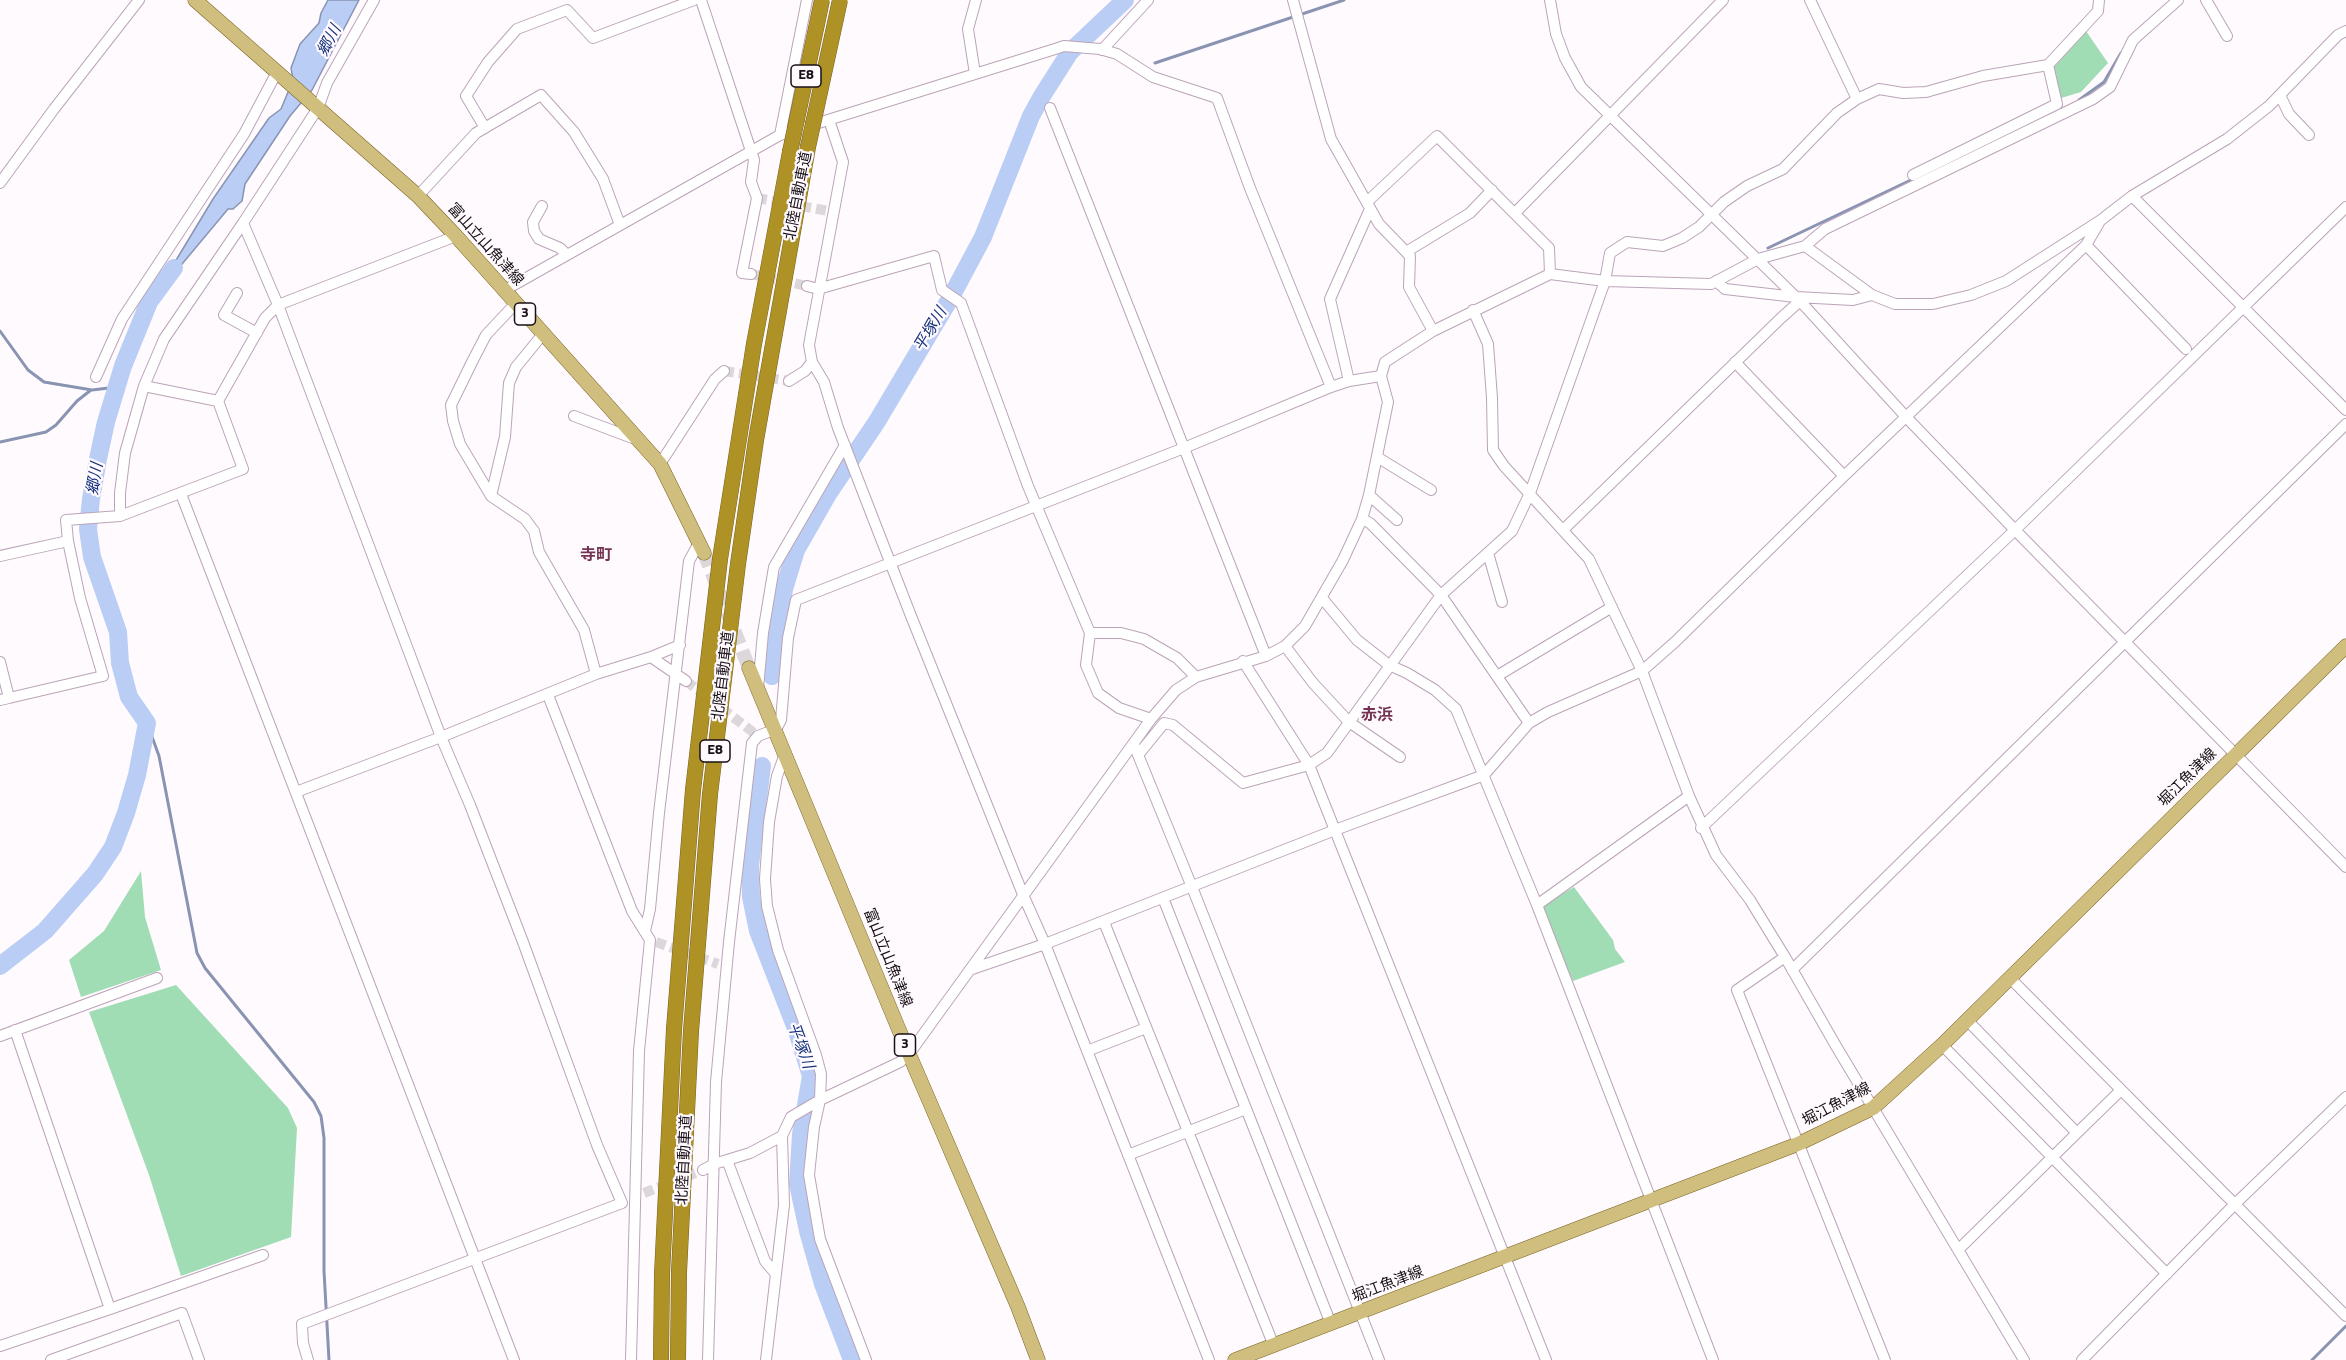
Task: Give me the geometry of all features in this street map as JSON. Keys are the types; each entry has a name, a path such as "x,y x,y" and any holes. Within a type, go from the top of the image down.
{"highway":[{"name":"北陸自動車道","path":"661,1360 662,1274 674,1029 693,790 720,559 752,356 790,152 822,0"},
{"name":"北陸自動車道","path":"678,1360 680,1261 691,1031 714,760 756,440 808,147 840,0"}],"main road":[{"name":"富山立山魚津線","path":"195,0 418,196 456,236 660,464 701,548"},
{"name":"堀江魚津線","path":"1235,1360 1360,1314 1798,1144 1874,1108 1942,1045 2346,646"},
{"name":"富山立山魚津線","path":"749,668 909,1054 1018,1307 1038,1360"}],"street":[{"path":"0,183 139,0"},
{"path":"120,516 120,493 125,453 144,386 164,339 243,223 315,105 374,0"},
{"path":"485,128 466,96 488,62 517,29 567,10 593,38 694,0"},
{"path":"701,0 720,62 752,149 754,160 751,182 757,198 742,273 751,274"},
{"path":"780,135 807,0"},
{"path":"975,74 968,29 976,0"},
{"path":"1099,49 1148,0"},
{"path":"1293,0 1331,139 1379,224 1410,256 1409,287 1433,331"},
{"path":"1550,0 1556,34 1565,58 1581,87 1798,299 1907,418 2124,643 2346,867"},
{"path":"1515,213 1723,0"},
{"path":"1810,0 1857,99"},
{"path":"766,1360 784,1204 782,1136 791,1117 820,1100 900,1062 909,1054 1136,750 1164,723 1173,724 1243,783 1309,765 1327,753 1441,595 1512,531 1530,493 1605,281 1610,253 1627,242 1663,246 1699,227 1710,214 1747,186 1783,169 1837,113 1857,99 1879,89 1903,93 1926,92 1951,83 2048,65 2098,11 2099,0"},
{"path":"1379,1360 1136,750 1151,719 1176,690 1196,677 1243,661 1266,656 1285,646 1305,626 1322,598 1362,519 1388,402 1381,376 1385,362 1433,331 1550,274 1605,281 1711,284 1758,259 1804,246 1823,225 2093,99 2110,87 2133,40 2178,0"},
{"path":"2206,0 2228,36"},
{"path":"1804,246 1872,295 1896,304 1933,304 1971,295 2006,281 2101,220 2132,196 2227,140 2269,106 2338,34 2346,31"},
{"path":"505,290 780,135 1064,46 1099,49 1116,54 1153,77 1217,98 1250,188 1331,387"},
{"path":"1913,175 2057,104 2048,65"},
{"path":"96,377 122,319 244,134 277,72"},
{"path":"418,196 476,133 541,95 574,132 603,179 620,225"},
{"path":"2280,95 2289,114 2309,135"},
{"path":"1050,108 1266,656"},
{"path":"829,120 843,162 813,288 809,345 812,362 824,382 856,473 1024,897 1046,944 1209,1360"},
{"path":"1349,381 1330,299 1369,206 1437,136 1549,248 1550,274"},
{"path":"1406,252 1470,213 1492,190"},
{"path":"2132,196 2346,410"},
{"path":"542,206 533,222 534,231 539,239 560,248 567,255"},
{"path":"1701,828 2015,530 2346,207"},
{"path":"972,969 1046,944 1335,830 1484,775 1530,723 1548,712 1642,671 1675,642 1844,476 2086,245 2101,220"},
{"path":"243,223 278,305 441,737 470,805 597,1145 622,1203"},
{"path":"0,662 4,699 103,676 80,598 66,520 120,516 243,469 218,401 265,318 278,305 456,236"},
{"path":"2086,245 2186,349"},
{"path":"813,288 934,256 942,290 961,303 1036,506 1089,633 1086,665 1098,693 1119,708 1151,719"},
{"path":"1716,281 1725,289 1798,299 1853,300 1872,295"},
{"path":"237,293 224,315 256,333"},
{"path":"1563,530 1798,299"},
{"path":"516,303 486,335 451,405 453,421 460,444 491,496 525,519 534,531 539,552 584,630 596,674"},
{"path":"1473,310 1488,344 1493,450 1504,466 1589,559 1642,671 1701,828 1716,855 1750,900 1785,957 2024,1360"},
{"path":"491,496 505,437 509,383 516,367 543,334"},
{"path":"789,381 806,371 812,362"},
{"path":"1735,362 1844,476"},
{"path":"660,464 715,380 724,371"},
{"path":"708,1360 716,1082 723,966 752,743 758,736 776,729 781,720 788,638 796,600 1184,448 1331,387 1349,381 1381,376"},
{"path":"144,386 218,401"},
{"path":"574,416 639,440"},
{"path":"1792,970 2346,424"},
{"path":"758,687 763,633 774,567 845,445"},
{"path":"1377,458 1431,490"},
{"path":"181,494 514,1360"},
{"path":"1369,495 1397,520"},
{"path":"1362,519 1370,523 1441,595 1530,723"},
{"path":"0,556 68,541"},
{"path":"631,1360 639,1196 639,1051 650,938 650,909 659,813 681,678 680,645 689,561 701,548"},
{"path":"1488,553 1502,602"},
{"path":"1322,598 1357,640 1389,665 1435,690 1456,709 1537,905 1713,1360"},
{"path":"1497,676 1612,607"},
{"path":"1089,633 1121,633 1144,639 1177,658 1196,677"},
{"path":"296,792 548,695 596,674 651,657 680,645"},
{"path":"1285,646 1313,683 1349,722 1400,757"},
{"path":"651,657 681,678"},
{"path":"1243,661 1309,765 1546,1360"},
{"path":"548,695 632,911 650,938"},
{"path":"785,754 777,776 770,822 765,879 767,906 778,950 816,1056 820,1074 820,1100 814,1127 809,1175 820,1239 866,1360"},
{"path":"1537,905 1689,796"},
{"path":"1162,898 1331,1324"},
{"path":"1104,922 1274,1346"},
{"path":"1785,957 1737,990 1885,1360"},
{"path":"0,1036 157,978"},
{"path":"2010,978 2346,1316"},
{"path":"1967,1020 2077,1133"},
{"path":"1087,1051 1146,1028"},
{"path":"15,1030 110,1309"},
{"path":"1942,1045 2167,1274"},
{"path":"1958,1250 2120,1091"},
{"path":"2082,1360 2235,1205 2346,1097"},
{"path":"1128,1155 1246,1109"},
{"path":"703,1170 714,1164 750,1153 782,1136"},
{"path":"727,1160 765,1261 776,1273"},
{"path":"308,1360 303,1343 303,1324 639,1196"},
{"path":"0,1346 263,1256"},
{"path":"51,1360 182,1313 199,1360"}],"green space":[{"path":"2086,31 2108,63 2081,92 2058,99 2053,64"},
{"path":"141,871 145,917 161,970 81,997 69,960 104,931"},
{"path":"1574,887 1613,940 1615,949 1625,962 1573,981 1540,907"},
{"path":"176,985 288,1108 297,1128 291,1237 181,1276 149,1175 89,1012"}],"water":[{"path":"328,0 359,0 312,90 290,116 245,184 242,201 233,209 228,209 152,300 213,199 269,118 281,109 293,80 291,68 300,44 319,23"}],"waterway":[{"name":"平塚川","path":"772,676 784,589 796,550 828,494 876,423 951,297 983,237 1031,116 1042,96 1070,52 1125,0"},
{"path":"1155,63 1344,0"},
{"path":"2079,100 2104,82 2121,53"},
{"path":"1987,144 2024,127"},
{"path":"1768,248 1913,179"},
{"name":"郷川","path":"0,966 45,931 95,874 113,847 137,775 147,723 129,697 120,663 118,632 92,557 88,529 98,459 106,422 123,366 149,302 174,268"},
{"path":"0,331 28,370 44,382 92,390 117,387"},
{"path":"0,442 46,432 91,390"},
{"path":"147,723 159,756 197,953 205,968 314,1102 321,1116 324,1138 324,1271 329,1360"},
{"name":"平塚川","path":"762,766 750,866 751,897 758,931 797,1031 811,1076 801,1134 798,1184 823,1284 852,1360"},
{"path":"2312,1360 2346,1326"}],"tunnel":[{"path":"757,198 834,212"},
{"path":"751,274 807,286"},
{"path":"724,371 789,381"},
{"path":"704,553 749,668"},
{"path":"686,681 758,736"},
{"path":"656,942 718,964"},
{"path":"644,1193 703,1170"}],"district":[{"name":"寺町","path":"596,556"},
{"name":"赤浜","path":"1377,716"}]}
